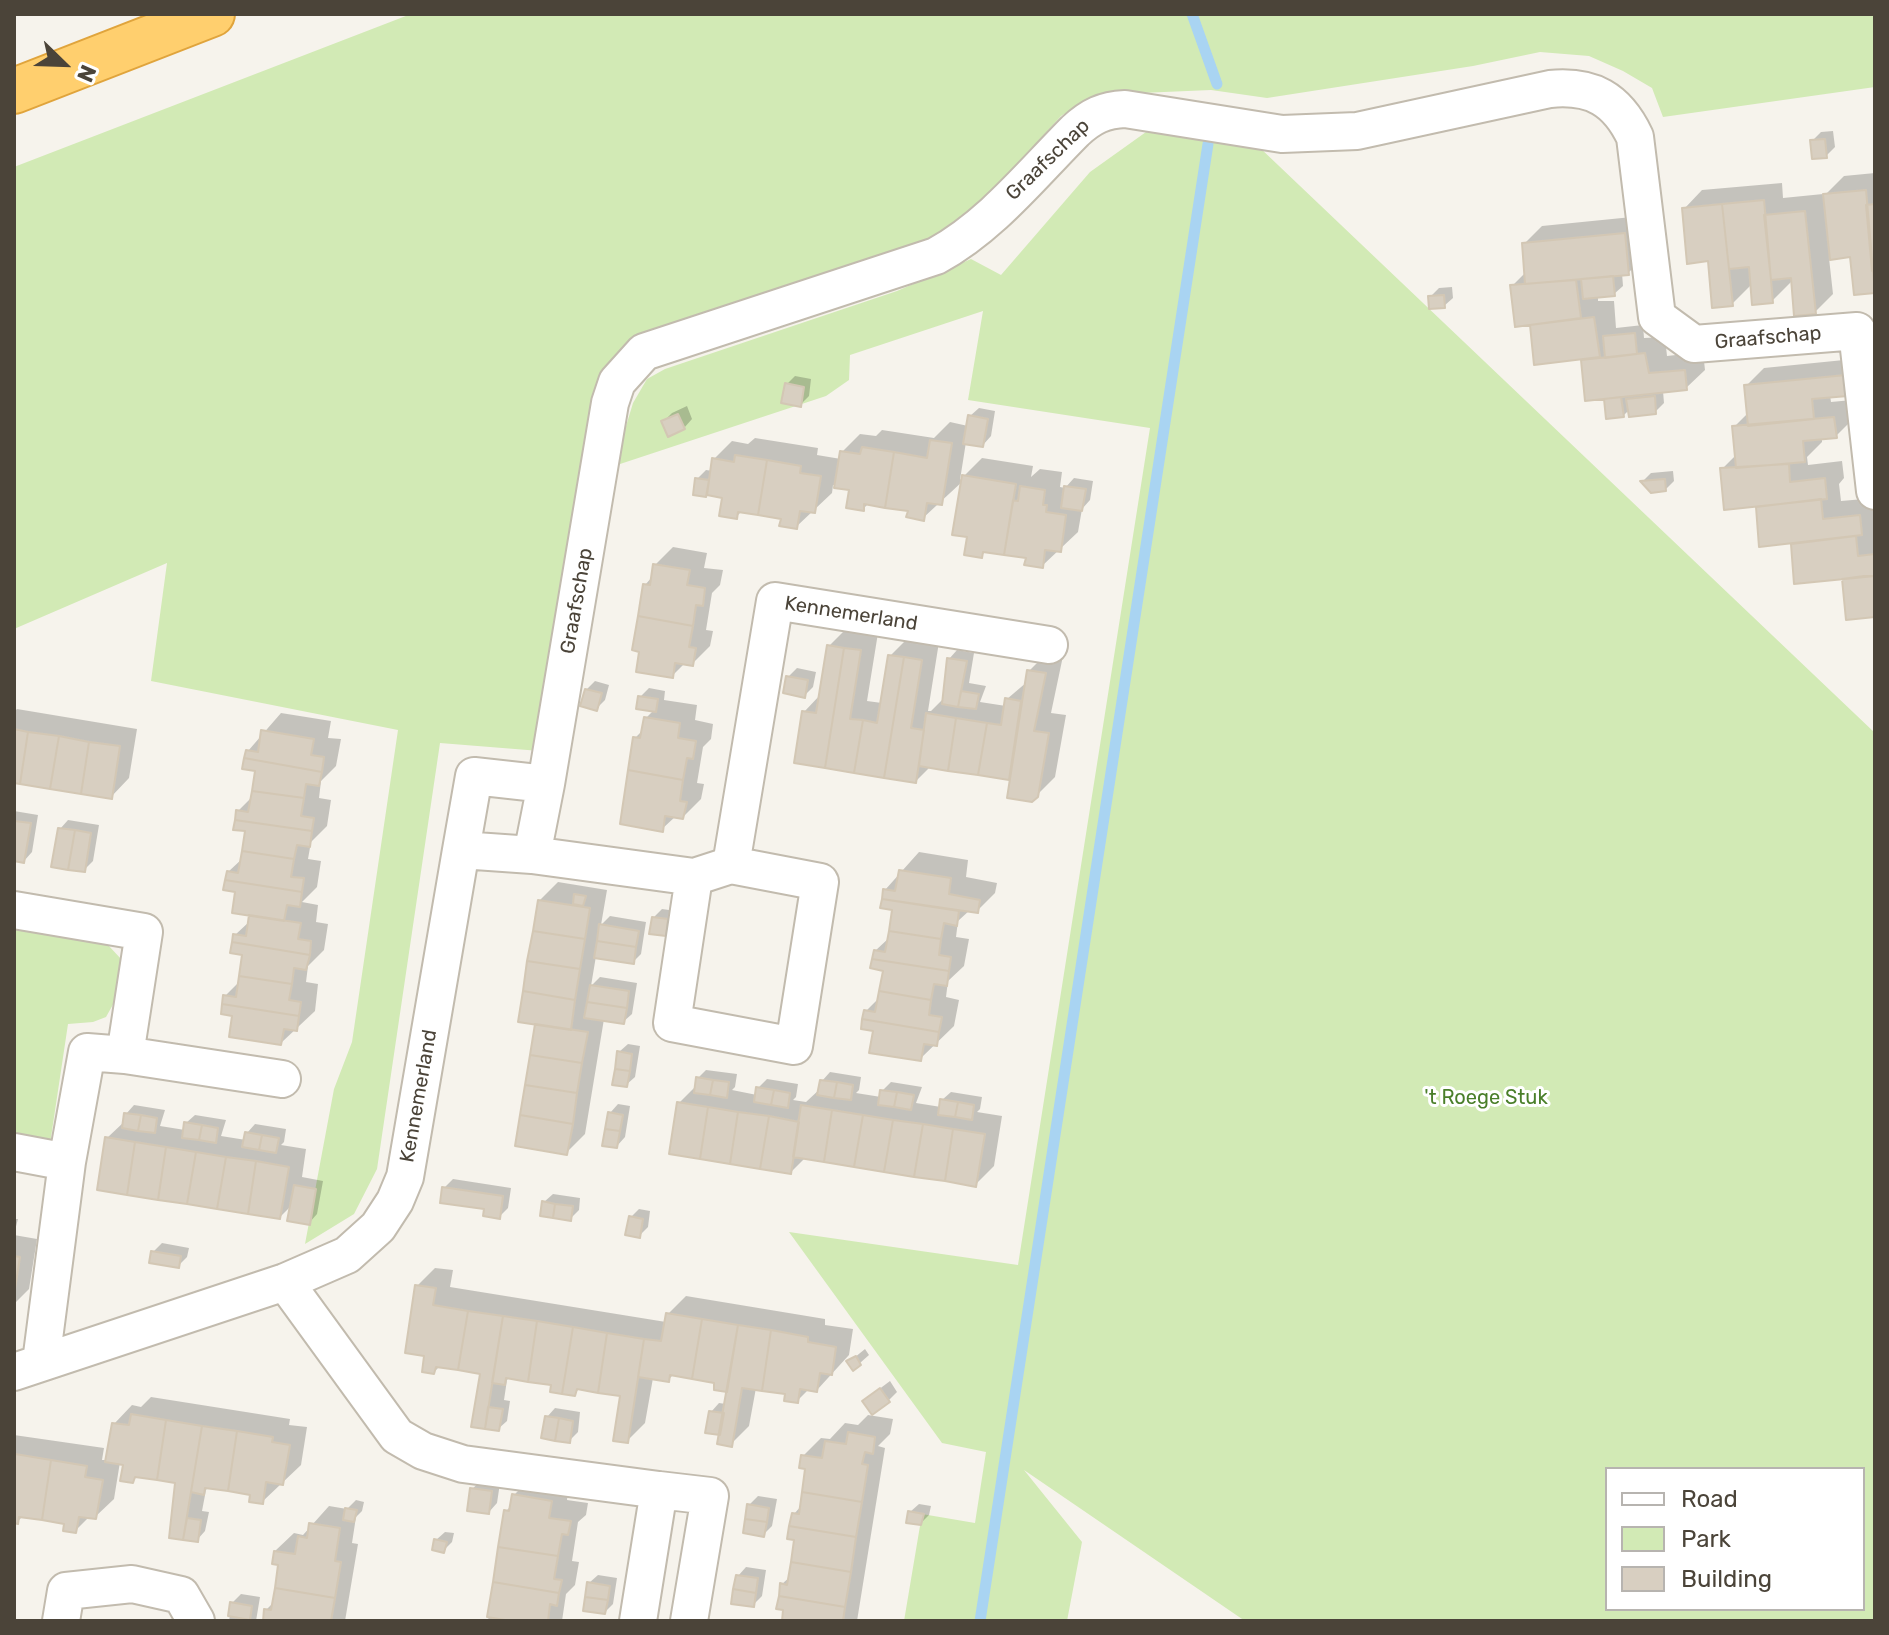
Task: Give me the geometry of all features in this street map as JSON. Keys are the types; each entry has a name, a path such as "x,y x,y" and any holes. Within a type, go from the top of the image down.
{"highway":[{"path":"14,91 212,14"}],"street":[{"name":"Graafschap","path":"532,855 610,403 617,382 628,367 644,352 936,256 959,244 1087,120 1106,110 1125,109 1282,134 1344,132 1550,89 1594,92 1626,118 1635,137 1657,317 1694,344 1866,330 1875,491"},
{"name":"Kennemerland","path":"731,865 775,601 1049,645"},
{"name":"Kennemerland","path":"282,1079 87,1052 28,1367 285,1282 347,1255 378,1227 395,1201 405,1177 474,776 546,784"},
{"path":"461,850 532,855 694,877 731,865 820,882 794,1046 672,1023 694,877"},
{"path":"14,910 144,932 125,1055"},
{"path":"14,1152 67,1162"},
{"path":"285,1282 397,1436 423,1451 463,1464 710,1496 689,1621"},
{"path":"638,1621 659,1490"},
{"path":"61,1621 66,1591 132,1584 188,1608"}],"green space":[{"path":"411,14 1875,14 1875,87 1663,117 1652,88 1623,71 1589,56 1540,52 1473,66 1267,98 1211,90 1117,94 1083,103 1061,116 954,231 616,362 540,751 440,743 377,1169 354,1214 305,1244 334,1089 352,1042 398,730 151,681 167,563 14,629 14,167"},
{"name":"'t Roege Stuk","path":"1146,132 1258,146 1875,733 1875,1621 1245,1621 1024,1470 1082,1542 1067,1621 904,1621 922,1514 975,1523 986,1452 942,1443 789,1232 1018,1265 1150,428 968,400 983,311 850,355 849,380 826,396 614,466 633,403 647,379 665,369 897,291 971,259 1001,275 1090,172"},
{"path":"14,927 108,945 122,960 120,992 106,1017 93,1022 68,1024 50,1144 14,1137"}],"building":[{"path":"1825,139 1827,158 1812,159 1810,140"},
{"path":"1866,190 1875,293 1854,295 1850,257 1830,260 1823,194"},
{"path":"1764,200 1773,303 1752,305 1749,267 1729,269 1722,204"},
{"path":"1722,204 1733,306 1712,308 1708,261 1687,264 1682,208"},
{"path":"1875,204 1875,270 1872,271 1866,205"},
{"path":"1805,211 1816,314 1794,316 1791,278 1771,280 1764,215"},
{"path":"1625,233 1629,275 1525,284 1522,243"},
{"path":"1613,276 1615,296 1583,299 1581,279"},
{"path":"1576,280 1581,318 1515,327 1510,285"},
{"path":"1444,295 1445,308 1429,309 1428,296"},
{"path":"1594,317 1600,357 1534,365 1530,325"},
{"path":"1635,333 1637,354 1605,358 1603,336"},
{"path":"1645,353 1649,373 1685,370 1687,390 1585,401 1581,360"},
{"path":"1846,375 1848,396 1812,399 1814,419 1748,426 1744,385"},
{"path":"785,383 804,387 801,407 781,403"},
{"path":"1655,396 1656,414 1629,417 1626,399"},
{"path":"1621,397 1624,417 1606,419 1604,399"},
{"path":"678,414 685,429 668,437 661,421"},
{"path":"968,415 988,419 983,447 963,444"},
{"path":"1834,417 1837,438 1803,441 1805,462 1736,468 1732,426"},
{"path":"930,440 952,443 942,505 927,503 924,521 906,517 908,511 885,508 894,452 927,458"},
{"path":"862,447 894,452 885,508 864,504 864,511 846,508 849,490 834,488 840,451 860,454"},
{"path":"735,455 767,460 758,515 738,512 737,519 719,516 722,498 707,495 712,458 734,462"},
{"path":"767,460 801,466 800,473 821,476 815,513 800,511 797,529 779,526 781,519 758,515"},
{"path":"1789,464 1790,482 1825,478 1827,499 1724,510 1720,468"},
{"path":"962,475 1016,484 1004,555 983,552 982,558 964,555 967,537 952,535"},
{"path":"695,478 709,480 706,497 693,495"},
{"path":"1665,479 1666,491 1651,493 1640,481"},
{"path":"1020,486 1045,490 1043,505 1047,505 1046,512 1066,515 1061,552 1045,550 1043,568 1024,565 1026,558 1004,555 1013,500 1018,501"},
{"path":"1064,486 1086,489 1082,511 1061,508"},
{"path":"1821,499 1823,519 1860,515 1862,535 1759,547 1756,507"},
{"path":"1856,536 1858,556 1875,554 1875,576 1794,584 1791,544"},
{"path":"653,564 690,570 687,585 705,588 703,606 696,605 693,626 638,616 643,584 650,585"},
{"path":"1875,576 1875,617 1846,620 1842,579"},
{"path":"638,616 693,626 689,647 696,648 693,666 675,663 673,678 636,672 639,652 632,650"},
{"path":"827,645 844,648 825,768 794,763 802,711 816,713"},
{"path":"844,648 861,650 850,719 863,720 854,773 825,768"},
{"path":"888,655 904,657 884,778 854,773 863,720 877,723"},
{"path":"904,657 922,660 911,728 924,730 916,783 884,778"},
{"path":"947,658 967,661 958,707 942,704"},
{"path":"1027,670 1046,673 1034,731 1049,733 1038,797 1032,802 1007,798"},
{"path":"786,676 808,680 805,698 783,693"},
{"path":"585,689 602,693 597,711 580,706"},
{"path":"961,691 979,694 976,709 958,707"},
{"path":"638,696 658,699 656,712 636,709"},
{"path":"1005,698 1021,701 1009,780 978,775 987,723 1001,725"},
{"path":"926,713 956,718 948,771 919,766"},
{"path":"644,717 680,723 678,738 696,741 693,759 687,758 683,780 628,770 633,737 640,738"},
{"path":"956,718 987,723 978,775 948,771"},
{"path":"14,729 28,732 20,784 14,783"},
{"path":"261,730 314,739 311,755 324,757 322,772 244,758 246,750 258,752"},
{"path":"28,732 59,736 50,789 20,784"},
{"path":"59,736 89,742 81,794 50,789"},
{"path":"89,742 120,746 112,799 81,794"},
{"path":"244,758 322,772 319,786 306,784 304,798 252,791 255,771 242,769"},
{"path":"628,770 683,780 680,801 687,802 683,819 665,816 663,832 620,824"},
{"path":"252,791 304,798 301,816 314,818 312,831 235,820 236,810 248,812"},
{"path":"235,820 312,831 310,847 297,845 294,859 242,851 245,831 233,830"},
{"path":"14,821 31,823 24,863 14,861"},
{"path":"58,828 75,830 68,870 51,867"},
{"path":"75,830 91,833 85,872 68,870"},
{"path":"242,851 294,859 291,877 304,878 302,892 225,880 227,871 238,873"},
{"path":"899,870 951,878 949,894 980,900 978,913 882,899 883,889 895,891"},
{"path":"225,880 302,892 300,907 287,905 284,921 232,913 235,892 223,890"},
{"path":"574,894 586,896 583,906 573,904"},
{"path":"882,899 959,911 957,926 944,923 941,939 889,931 892,910 880,908"},
{"path":"538,900 590,908 585,939 533,931"},
{"path":"249,915 301,923 298,939 311,941 310,955 232,942 233,934 246,936"},
{"path":"652,917 668,919 666,936 649,934"},
{"path":"599,924 639,931 636,947 597,941"},
{"path":"533,931 585,939 580,969 527,961"},
{"path":"889,931 941,939 939,955 951,957 949,971 872,959 874,950 885,952"},
{"path":"597,941 636,947 634,964 594,958"},
{"path":"232,942 310,955 306,970 294,968 292,984 239,976 242,955 230,953"},
{"path":"872,959 949,971 947,986 934,984 931,1000 879,991 883,971 870,968"},
{"path":"527,961 580,969 575,1000 523,991"},
{"path":"239,976 292,984 289,1000 301,1002 299,1016 222,1004 223,995 236,997"},
{"path":"590,985 629,991 627,1008 587,1002"},
{"path":"523,991 575,1000 571,1030 518,1022"},
{"path":"879,991 931,1000 929,1015 942,1017 939,1032 862,1019 864,1010 875,1012"},
{"path":"587,1002 627,1008 624,1024 584,1018"},
{"path":"222,1004 299,1016 297,1031 284,1029 281,1045 229,1037 232,1016 221,1014"},
{"path":"862,1019 939,1032 937,1046 924,1044 921,1061 869,1053 873,1031 861,1029"},
{"path":"535,1024 588,1032 582,1063 530,1055"},
{"path":"617,1051 632,1054 630,1071 615,1069"},
{"path":"530,1055 582,1063 577,1093 525,1085"},
{"path":"615,1069 630,1071 627,1087 612,1085"},
{"path":"696,1077 713,1080 710,1095 694,1093"},
{"path":"713,1080 729,1082 727,1098 710,1095"},
{"path":"820,1080 837,1082 834,1098 817,1095"},
{"path":"837,1082 853,1085 851,1100 834,1098"},
{"path":"525,1085 577,1093 573,1124 520,1115"},
{"path":"756,1087 774,1090 771,1105 754,1102"},
{"path":"774,1090 790,1093 788,1108 771,1105"},
{"path":"880,1090 897,1092 894,1107 878,1105"},
{"path":"897,1092 914,1095 911,1110 894,1107"},
{"path":"940,1099 958,1102 955,1117 938,1115"},
{"path":"677,1102 708,1107 700,1159 669,1154"},
{"path":"958,1102 974,1105 972,1120 955,1117"},
{"path":"801,1105 832,1110 824,1162 793,1157"},
{"path":"708,1107 738,1112 730,1164 700,1159"},
{"path":"832,1110 863,1115 854,1167 824,1162"},
{"path":"608,1112 623,1115 620,1131 605,1129"},
{"path":"738,1112 769,1116 760,1169 730,1164"},
{"path":"124,1113 141,1115 138,1131 122,1128"},
{"path":"141,1115 157,1118 155,1133 138,1131"},
{"path":"520,1115 573,1124 567,1155 515,1146"},
{"path":"863,1115 893,1120 884,1172 854,1167"},
{"path":"769,1116 799,1122 791,1174 760,1169"},
{"path":"893,1120 923,1124 914,1177 884,1172"},
{"path":"184,1122 202,1125 199,1140 182,1138"},
{"path":"923,1124 953,1129 945,1181 914,1177"},
{"path":"202,1125 218,1128 216,1143 199,1140"},
{"path":"605,1129 620,1131 617,1148 602,1146"},
{"path":"953,1129 985,1134 976,1187 945,1181"},
{"path":"245,1132 262,1135 259,1150 242,1147"},
{"path":"262,1135 279,1138 276,1153 259,1150"},
{"path":"105,1137 135,1142 127,1195 97,1190"},
{"path":"135,1142 166,1147 158,1200 127,1195"},
{"path":"166,1147 196,1152 187,1204 158,1200"},
{"path":"196,1152 226,1157 217,1209 187,1204"},
{"path":"226,1157 256,1161 248,1214 217,1209"},
{"path":"256,1161 289,1167 280,1219 248,1214"},
{"path":"294,1185 316,1189 310,1225 287,1221"},
{"path":"442,1187 503,1196 500,1219 483,1216 484,1209 440,1203"},
{"path":"542,1201 555,1204 553,1218 540,1216"},
{"path":"555,1204 573,1206 571,1221 553,1218"},
{"path":"629,1216 643,1219 640,1238 625,1235"},
{"path":"151,1251 181,1256 179,1268 149,1263"},
{"path":"14,1256 20,1257 14,1295"},
{"path":"415,1285 436,1288 433,1305 468,1311 458,1370 436,1367 434,1374 422,1372 424,1356 405,1353"},
{"path":"468,1311 503,1316 485,1429 471,1427 480,1374 458,1370"},
{"path":"666,1313 702,1319 692,1379 670,1375 669,1382 638,1377 644,1339 661,1341"},
{"path":"503,1316 537,1321 528,1382 506,1378 505,1385 492,1383"},
{"path":"702,1319 738,1325 727,1392 714,1390 714,1383 692,1379"},
{"path":"537,1321 573,1327 562,1394 550,1392 551,1385 528,1382"},
{"path":"738,1325 771,1330 762,1391 742,1388 732,1447 717,1444"},
{"path":"573,1327 607,1333 598,1393 577,1389 575,1396 562,1394"},
{"path":"771,1330 808,1337 808,1342 836,1347 832,1375 820,1373 817,1392 800,1389 798,1403 784,1401 785,1394 762,1391"},
{"path":"607,1333 644,1339 628,1443 613,1441 620,1396 598,1393"},
{"path":"856,1356 861,1365 853,1371 846,1361"},
{"path":"880,1388 890,1402 872,1415 862,1401"},
{"path":"488,1407 503,1409 499,1431 485,1429"},
{"path":"709,1411 724,1413 720,1435 705,1433"},
{"path":"131,1414 166,1420 157,1480 135,1477 133,1483 120,1481 123,1465 105,1462 112,1423 129,1425"},
{"path":"545,1416 559,1418 555,1441 541,1438"},
{"path":"559,1418 573,1421 570,1443 555,1441"},
{"path":"166,1420 202,1426 183,1540 169,1538 175,1483 157,1480"},
{"path":"202,1426 237,1431 228,1491 205,1488 204,1495 191,1492"},
{"path":"237,1431 273,1437 272,1442 290,1445 283,1485 266,1482 263,1504 249,1502 250,1495 228,1491"},
{"path":"848,1432 875,1437 873,1454 865,1452 862,1464 868,1465 862,1502 802,1492 805,1469 799,1468 801,1455 822,1458 825,1441 846,1444"},
{"path":"15,1454 51,1460 42,1520 19,1517 18,1524 14,1523"},
{"path":"51,1460 87,1466 85,1477 103,1480 96,1519 79,1517 76,1533 63,1531 64,1524 42,1520"},
{"path":"470,1488 492,1491 489,1514 467,1511"},
{"path":"802,1492 862,1502 856,1537 789,1526 792,1513 799,1514"},
{"path":"512,1494 552,1501 549,1518 571,1521 568,1535 562,1534 558,1556 498,1547 504,1510 509,1511"},
{"path":"747,1504 769,1508 767,1522 745,1519"},
{"path":"345,1508 357,1510 354,1522 343,1520"},
{"path":"908,1511 924,1514 921,1525 906,1523"},
{"path":"187,1518 201,1520 198,1542 183,1540"},
{"path":"745,1519 767,1522 764,1537 743,1533"},
{"path":"309,1523 340,1528 335,1561 341,1562 335,1598 275,1588 278,1565 272,1564 274,1551 295,1554 298,1536 307,1538"},
{"path":"789,1526 856,1537 851,1572 791,1562 794,1540 787,1539"},
{"path":"434,1539 447,1542 444,1553 432,1550"},
{"path":"498,1547 558,1556 554,1579 562,1580 559,1593 493,1582"},
{"path":"791,1562 851,1572 845,1607 779,1596 780,1583 787,1585"},
{"path":"736,1575 758,1578 756,1593 733,1589"},
{"path":"493,1582 559,1593 557,1606 550,1604 548,1621 511,1621 487,1617"},
{"path":"587,1582 610,1586 608,1600 585,1597"},
{"path":"275,1588 335,1598 331,1621 263,1621 264,1609 271,1610"},
{"path":"733,1589 756,1593 754,1607 731,1604"},
{"path":"779,1596 845,1607 843,1621 782,1621 783,1610 776,1609"},
{"path":"585,1597 608,1600 605,1614 583,1611"},
{"path":"230,1602 252,1606 250,1620 228,1616"}],"waterway":[{"path":"1192,14 1217,84"},
{"path":"980,1621 1208,144"}]}
